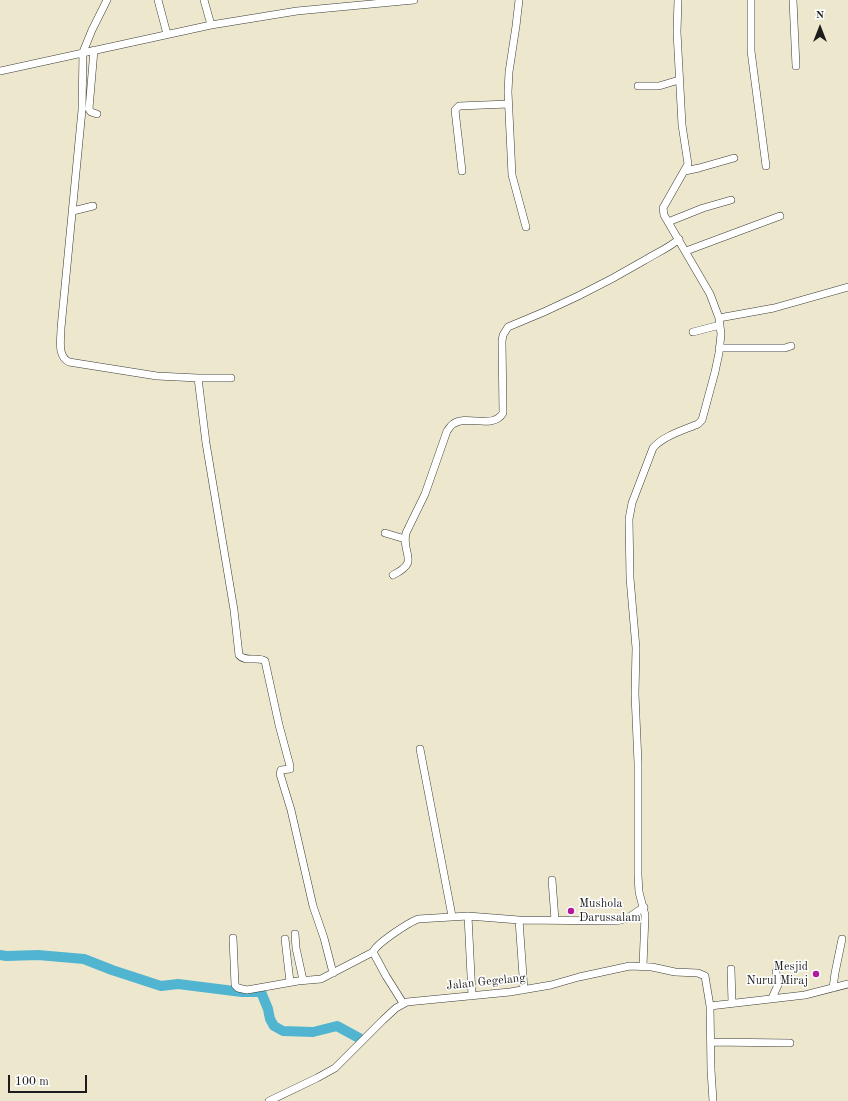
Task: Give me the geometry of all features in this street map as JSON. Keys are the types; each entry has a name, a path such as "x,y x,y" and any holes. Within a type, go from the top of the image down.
{"street":[{"path":"107,0 89,35 83,52 82,110 61,328 61,351 65,360 69,362 157,376 231,378"},
{"path":"158,0 167,34"},
{"path":"204,0 211,25"},
{"path":"0,70 211,25 297,11 414,0"},
{"path":"519,0 509,72 508,104 512,175 526,227"},
{"path":"643,966 644,907 639,892 638,875 638,763 635,694 636,648 630,578 629,520 632,503 653,448 657,443 664,439 698,424 702,420 715,372 721,334 720,321 710,294 664,215 663,208 688,164 682,132 677,32 678,0"},
{"path":"751,0 751,51 766,166"},
{"path":"793,0 796,66"},
{"path":"94,50 89,109 91,112 97,114"},
{"path":"638,86 659,86 679,80"},
{"path":"462,171 455,110 459,106 508,104"},
{"path":"685,171 734,158"},
{"path":"668,222 702,208 731,200"},
{"path":"73,211 93,206"},
{"path":"686,251 780,216"},
{"path":"394,575 408,565 405,539 408,525 425,494 447,431 452,424 461,421 494,420 500,418 503,413 502,341 503,335 508,327 552,309 610,281 666,248 678,239"},
{"path":"693,332 720,321 774,308 848,287"},
{"path":"719,348 785,348 791,346"},
{"path":"198,378 206,443 234,610 239,655 246,660 260,659 265,661 279,725 290,766 290,769 281,770 280,774 291,810 313,906 324,938 333,973"},
{"path":"385,533 405,539"},
{"path":"420,749 452,916"},
{"path":"552,880 555,920"},
{"path":"233,938 235,985 243,990 303,980 321,979 373,952 376,947 413,921 422,918 468,916 519,920 592,922 622,921 644,907"},
{"path":"468,916 472,996"},
{"path":"519,920 524,990"},
{"path":"295,934 296,948 303,980"},
{"path":"285,939 290,982"},
{"path":"833,988 842,939"},
{"path":"373,952 403,1003"},
{"name":"Jalan Gegelang","path":"269,1101 335,1068 368,1033 403,1003 410,1001 524,990 626,967 643,966 675,972 701,973 706,979 710,1006 713,1101"},
{"path":"731,970 732,1003"},
{"path":"772,998 778,985 776,972"},
{"path":"710,1006 805,994 848,984"},
{"path":"711,1042 790,1043"}],"waterway":[{"path":"0,955 38,955 84,959 161,986 178,984 242,992 261,992 268,1009 270,1019 274,1026 283,1031 313,1032 337,1026 359,1038"}],"place":[{"name":"Mushola Darussalam","path":"571,911"},
{"name":"Mesjid Nurul Miraj","path":"816,974"}]}
